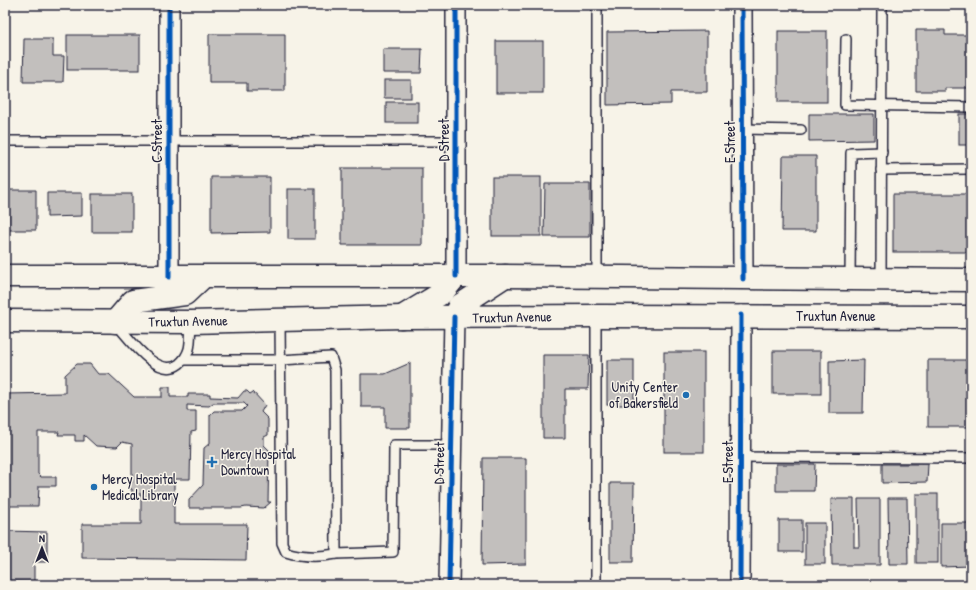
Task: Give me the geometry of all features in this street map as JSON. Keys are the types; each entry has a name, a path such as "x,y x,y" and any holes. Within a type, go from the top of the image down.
{"main road":[{"path":"5,276 505,276 971,280"},
{"path":"402,317 442,293 456,276"},
{"path":"454,318 459,306 505,276"},
{"path":"115,322 132,301 185,294 203,277"},
{"name":"Truxtun Avenue","path":"5,321 191,322 402,317 454,318 741,315 971,317"}],"street":[{"name":"C Street","path":"169,5 169,277"},
{"name":"D Street","path":"456,5 456,276"},
{"name":"E Street","path":"742,5 743,279"},
{"name":"E Street","path":"740,585 741,315"},
{"name":"D Street","path":"449,585 454,318"}],"lane":[{"path":"596,5 597,277"},
{"path":"881,280 882,5"},
{"path":"846,39 845,105 882,107 971,107"},
{"path":"742,129 801,130"},
{"path":"5,141 456,141"},
{"path":"850,279 851,153 882,152"},
{"path":"881,170 971,170"},
{"path":"596,316 596,585"},
{"path":"280,320 282,543 286,552 296,555 324,556 336,554 393,552 394,445 451,445"},
{"path":"115,322 149,360 166,369 176,366 185,360 280,360 331,357 333,359 335,370 336,554"},
{"path":"185,360 189,349 191,322"},
{"path":"740,457 971,458"}],"building":[{"path":"916,30 945,30 945,35 971,35 971,88 945,88 945,91 916,91"},
{"path":"707,31 707,92 671,92 671,104 607,105 607,32"},
{"path":"778,31 827,31 827,102 778,102"},
{"path":"209,34 285,34 285,91 247,91 247,83 209,83"},
{"path":"67,35 140,35 140,70 67,70"},
{"path":"24,39 53,39 53,56 64,56 63,82 23,82"},
{"path":"496,41 543,41 543,93 496,93"},
{"path":"383,49 422,49 421,73 383,73"},
{"path":"384,80 411,80 411,98 384,98"},
{"path":"386,102 418,102 418,123 386,123"},
{"path":"809,114 874,114 874,140 809,141"},
{"path":"959,114 971,114 971,145 959,145"},
{"path":"783,156 816,156 816,231 782,231"},
{"path":"342,168 422,168 422,245 342,245"},
{"path":"211,177 270,177 270,232 211,233"},
{"path":"492,177 541,177 541,236 492,236"},
{"path":"545,184 590,184 590,237 544,237"},
{"path":"288,189 315,189 315,239 288,239"},
{"path":"9,190 36,190 36,230 8,230"},
{"path":"47,193 82,193 82,216 47,217"},
{"path":"92,194 132,194 132,232 92,232"},
{"path":"893,194 971,194 971,252 893,252"},
{"path":"773,351 821,351 821,394 773,394"},
{"path":"664,352 704,352 704,452 664,452"},
{"path":"543,355 589,355 588,389 565,389 565,438 543,438"},
{"path":"607,360 634,360 634,405 607,405"},
{"path":"864,360 863,413 829,413 829,361"},
{"path":"928,360 971,360 971,427 928,427"},
{"path":"410,363 410,428 385,428 385,407 361,407 361,374 385,374"},
{"path":"77,364 90,364 98,374 109,374 134,397 162,397 162,387 170,387 170,397 188,397 188,394 210,394 210,397 238,398 244,391 247,391 250,394 253,392 265,405 261,412 268,419 268,435 264,437 264,445 269,450 268,502 271,502 264,508 189,508 189,500 203,485 204,448 210,443 210,415 214,411 242,411 247,406 244,403 213,403 209,406 187,405 187,411 196,411 196,431 191,432 190,479 174,479 174,524 247,524 246,560 82,558 82,524 141,524 141,494 132,494 132,489 129,489 129,483 132,483 132,444 122,442 117,447 96,446 84,435 84,441 75,441 75,435 58,435 59,432 38,432 38,474 41,477 56,477 56,486 39,486 38,506 5,506 5,394 65,393 65,375"},
{"path":"483,458 526,458 526,564 482,565"},
{"path":"776,464 815,464 814,491 776,491"},
{"path":"882,464 928,464 927,482 882,483"},
{"path":"610,483 634,483 633,562 610,562"},
{"path":"916,494 938,494 938,563 916,563"},
{"path":"888,498 907,498 908,564 889,564"},
{"path":"831,499 854,499 854,547 859,547 858,499 880,499 880,565 832,565"},
{"path":"779,520 802,520 802,552 779,552"},
{"path":"805,523 825,523 825,564 805,564"},
{"path":"941,523 971,523 971,566 941,567"},
{"path":"5,531 47,532 47,562 34,562 34,582 5,581"}],"cycle path":[{"path":"169,5 169,277"},
{"path":"456,5 456,276"},
{"path":"742,5 743,279"},
{"path":"740,585 741,315"},
{"path":"449,585 454,317"}],"place":[{"name":"Unity Center of Bakersfield","path":"686,395"},
{"name":"Mercy Hospital Downtown","path":"212,462"},
{"name":"Mercy Hospital Medical Library","path":"94,487"}]}
